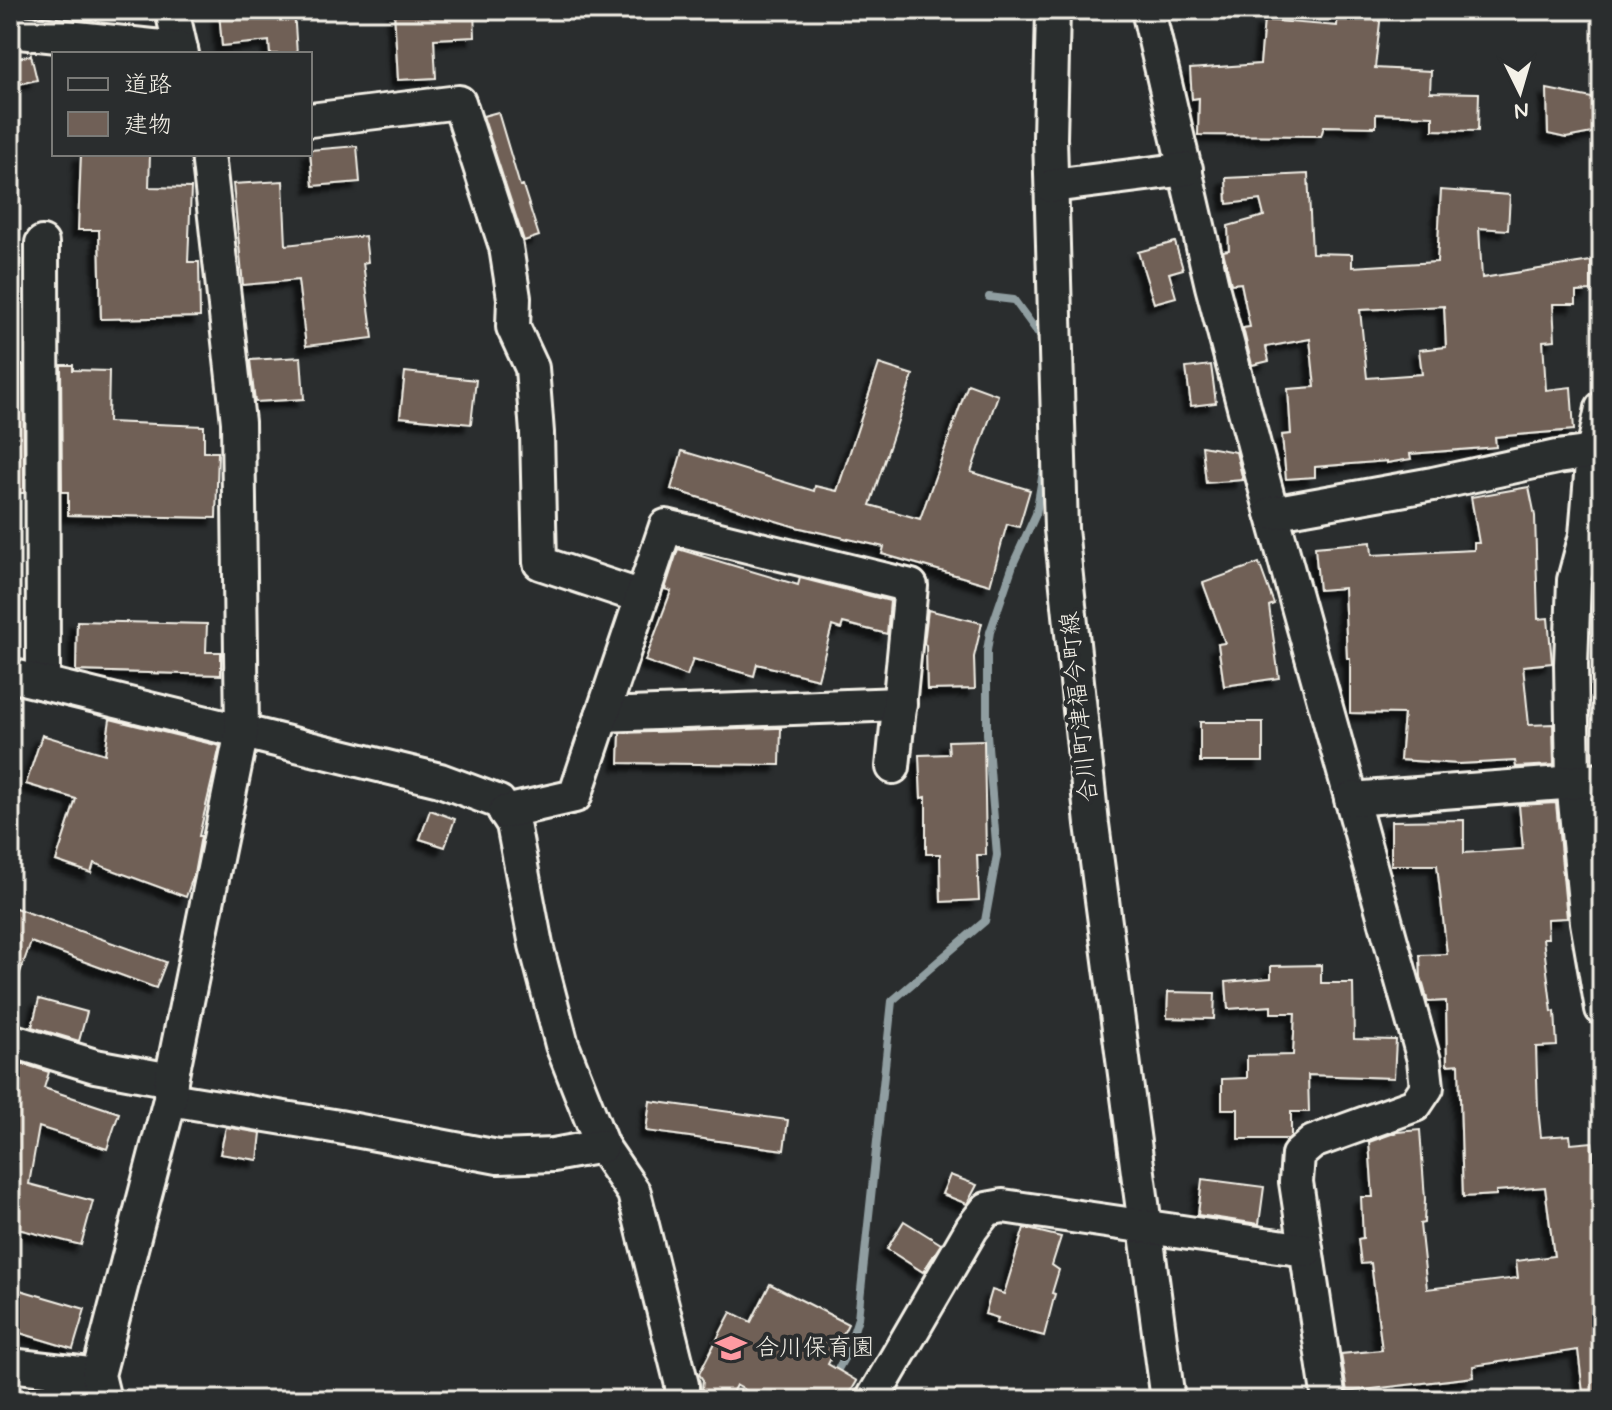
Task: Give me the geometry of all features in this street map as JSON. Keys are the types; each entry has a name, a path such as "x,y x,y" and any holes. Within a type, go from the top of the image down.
{"street":[{"path":"10,31 182,52 172,10"},
{"name":"合川町津福今町線","path":"1053,10 1052,186 1061,529 1092,824 1168,1400"},
{"path":"1148,10 1212,286 1424,1060 1427,1087 1415,1105 1313,1142 1298,1155 1296,1182 1329,1400"},
{"path":"312,120 459,102 506,247 514,298 513,327 532,368 540,563 642,597"},
{"path":"10,1365 101,1387 171,1090 242,731 238,422 208,156"},
{"path":"1052,186 1186,169"},
{"path":"42,243 43,683"},
{"path":"1602,408 1586,535 1574,580 1571,664 1588,781 1587,922 1602,1009"},
{"path":"1272,513 1418,487 1596,447"},
{"path":"505,812 575,796 666,526 911,586 893,767"},
{"path":"10,675 440,780 499,802 513,824 536,945 562,1045 602,1146 634,1193 682,1385 682,1400"},
{"path":"602,715 900,704"},
{"path":"1351,799 1588,781"},
{"path":"10,1040 171,1090 339,1127 498,1157 553,1155 602,1146"},
{"path":"872,1400 972,1228 987,1209 1003,1206 1306,1250"}],"building":[{"path":"294,10 297,52 270,52 269,41 222,46 219,12"},
{"path":"394,10 474,10 475,37 434,39 436,78 398,80"},
{"path":"1338,10 1381,13 1375,68 1431,71 1430,92 1479,93 1478,131 1433,130 1433,116 1376,114 1376,127 1324,126 1321,136 1198,135 1199,98 1192,99 1190,69 1260,64 1264,20 1337,26"},
{"path":"31,55 37,80 10,86 10,60"},
{"path":"1547,89 1602,100 1602,131 1566,138 1548,134"},
{"path":"498,112 539,236 524,241 483,116"},
{"path":"357,146 360,182 313,186 312,150"},
{"path":"81,156 150,156 149,187 191,188 188,262 199,262 200,317 101,319 99,230 78,230"},
{"path":"1308,174 1312,253 1352,254 1352,267 1437,262 1441,190 1510,195 1508,230 1479,228 1482,278 1591,261 1591,291 1576,292 1576,304 1553,304 1555,340 1543,341 1546,390 1571,387 1574,430 1495,437 1496,447 1410,454 1411,459 1387,463 1315,467 1315,477 1286,479 1282,435 1291,434 1288,389 1315,387 1310,339 1266,347 1269,361 1252,365 1243,328 1250,327 1241,283 1231,284 1223,251 1229,250 1228,226 1264,216 1260,200 1227,204 1226,178","holes":["1444,306 1446,347 1419,350 1422,374 1367,378 1360,310"]},
{"path":"283,181 286,245 365,236 368,262 363,263 373,338 306,346 298,280 243,285 233,184"},
{"path":"1175,242 1183,269 1169,273 1176,297 1154,303 1138,252"},
{"path":"301,357 304,399 255,402 250,360"},
{"path":"879,364 913,375 870,505 920,519 968,384 998,395 971,472 1030,490 1019,527 1007,524 990,585 882,554 884,547 796,527 671,489 682,451 814,491 815,486 837,491"},
{"path":"10,365 23,365 24,493 10,493"},
{"path":"61,365 73,365 73,370 109,371 108,422 204,426 204,452 218,452 216,518 68,515 68,492 62,492"},
{"path":"1211,365 1216,403 1191,406 1186,368"},
{"path":"405,372 476,380 471,424 400,417"},
{"path":"1202,446 1236,452 1243,480 1206,483"},
{"path":"1529,487 1535,516 1538,619 1548,618 1552,663 1523,666 1529,725 1553,724 1554,765 1516,767 1515,761 1459,764 1400,760 1404,714 1350,713 1350,658 1347,658 1344,588 1319,590 1315,547 1371,542 1372,555 1474,550 1474,543 1479,543 1471,497"},
{"path":"678,549 798,585 800,578 890,601 887,634 843,623 841,629 832,626 818,679 757,664 754,676 693,659 687,676 645,661 671,591 665,589"},
{"path":"1259,563 1274,604 1269,606 1279,678 1224,686 1218,644 1225,643 1203,583"},
{"path":"928,610 982,623 974,657 975,689 927,690 924,644"},
{"path":"77,621 207,624 206,652 221,652 221,675 76,671"},
{"path":"110,719 220,746 199,836 194,874 186,897 94,863 91,873 56,861 76,799 26,784 42,735 105,754"},
{"path":"1200,722 1263,722 1263,762 1200,762"},
{"path":"781,728 780,765 619,763 620,733"},
{"path":"984,740 986,855 977,855 979,900 941,902 940,854 926,854 926,797 921,798 919,755 949,754 948,741"},
{"path":"1556,803 1567,918 1547,919 1548,938 1543,938 1552,1012 1555,1011 1557,1046 1536,1047 1538,1108 1541,1137 1570,1135 1571,1144 1592,1142 1599,1220 1602,1220 1602,1244 1599,1244 1602,1274 1602,1400 1584,1400 1578,1350 1473,1366 1474,1377 1347,1392 1341,1354 1382,1350 1371,1263 1361,1264 1358,1239 1363,1238 1361,1197 1373,1197 1369,1142 1397,1132 1420,1130 1425,1199 1424,1223 1420,1224 1427,1289 1518,1278 1516,1261 1554,1256 1545,1187 1463,1197 1459,1064 1447,1065 1446,1001 1428,1002 1421,977 1420,955 1447,954 1437,865 1391,865 1391,821 1464,820 1464,853 1523,849 1519,805"},
{"path":"430,810 455,819 445,847 420,839"},
{"path":"10,906 166,962 156,988 31,942 13,992 10,992"},
{"path":"1321,965 1321,983 1353,983 1354,1039 1396,1040 1394,1078 1308,1075 1309,1112 1291,1112 1291,1136 1288,1139 1238,1139 1238,1109 1222,1109 1222,1079 1247,1078 1247,1056 1293,1055 1295,1013 1271,1013 1271,1006 1228,1009 1226,982 1271,978 1271,966"},
{"path":"1168,992 1215,993 1214,1019 1167,1018"},
{"path":"39,999 87,1012 79,1041 32,1027"},
{"path":"10,1060 49,1072 44,1088 119,1113 107,1149 39,1127 29,1184 93,1201 81,1245 10,1227"},
{"path":"650,1101 788,1120 784,1150 646,1131"},
{"path":"226,1127 261,1133 258,1160 220,1154"},
{"path":"950,1175 977,1185 967,1204 942,1194"},
{"path":"1202,1179 1264,1187 1259,1224 1198,1215"},
{"path":"904,1221 941,1244 923,1272 887,1249"},
{"path":"1024,1228 1061,1237 1052,1265 1059,1270 1044,1336 996,1323 998,1318 985,1314 992,1290 1004,1294"},
{"path":"770,1284 848,1324 828,1364 857,1381 846,1400 763,1400 736,1385 728,1400 701,1400 703,1380 699,1374 731,1312 751,1322"},
{"path":"10,1287 85,1309 73,1349 10,1330"}],"waterway":[{"path":"989,297 1014,300 1041,337 1043,345"},
{"path":"833,1378 846,1355 858,1318 892,1001 985,921 997,855 987,734 987,651 990,632 1014,562 1036,514 1045,460"}],"place":[{"name":"合川保育園","path":"731,1348"}]}
